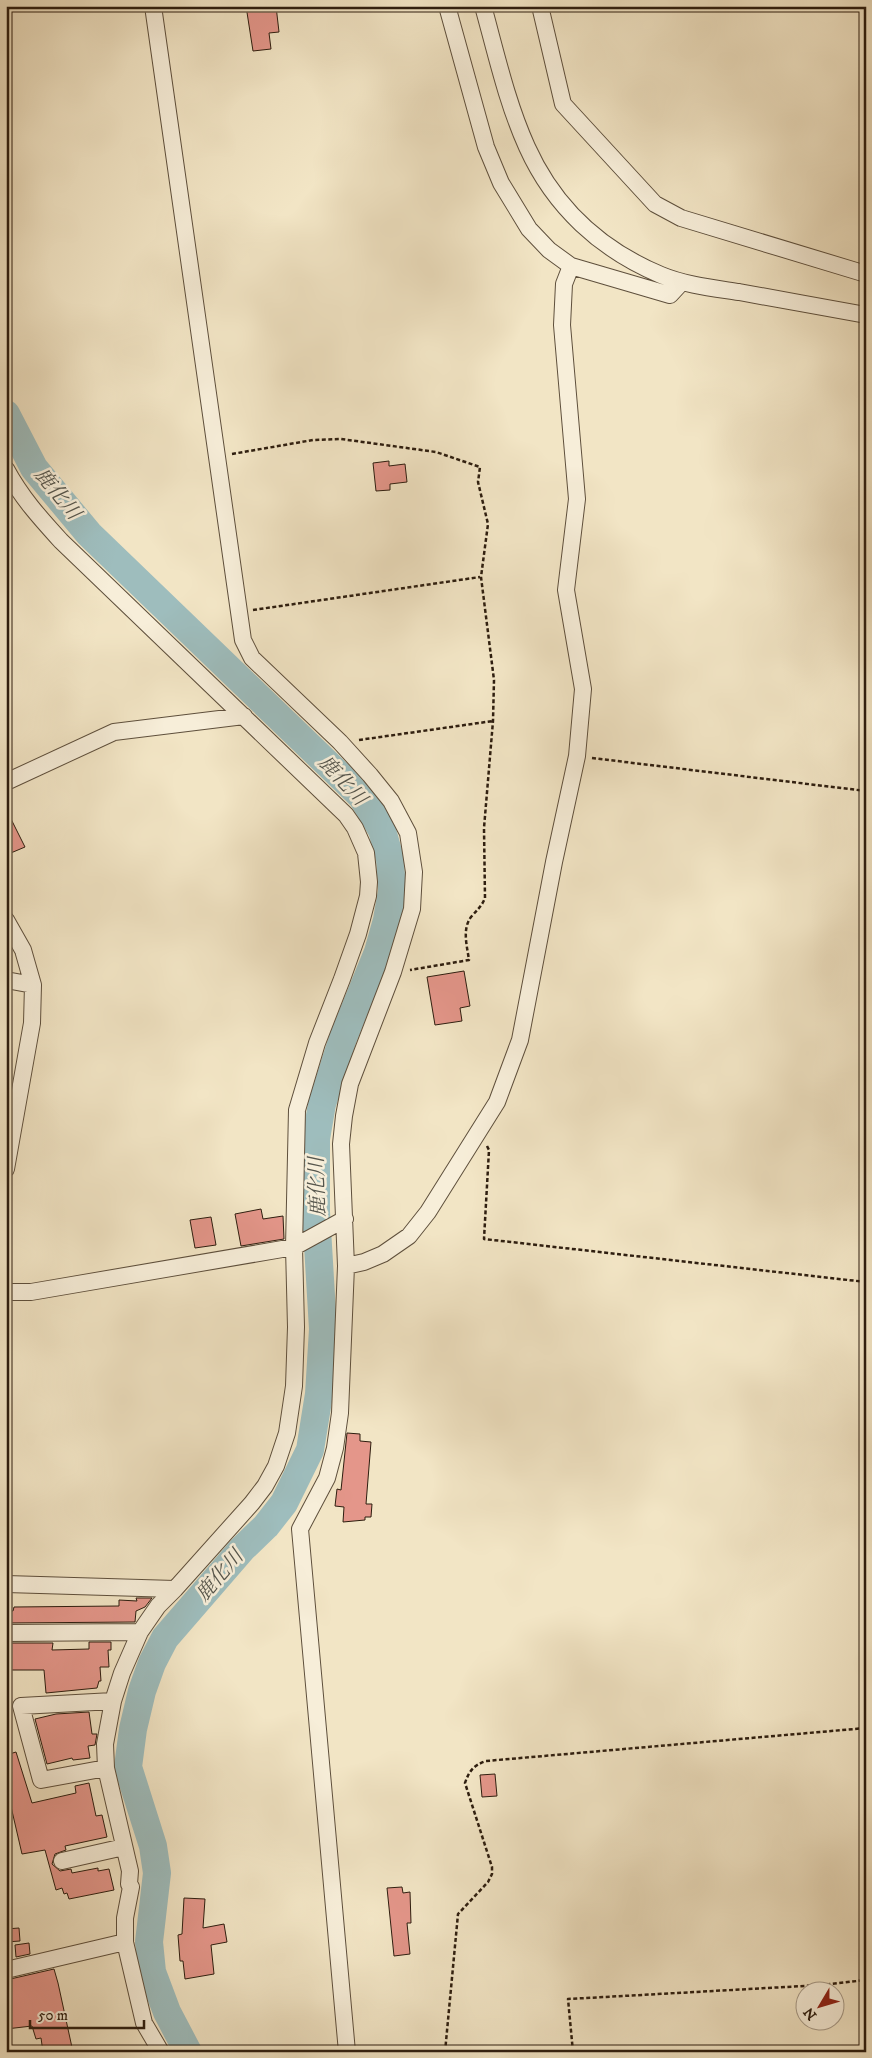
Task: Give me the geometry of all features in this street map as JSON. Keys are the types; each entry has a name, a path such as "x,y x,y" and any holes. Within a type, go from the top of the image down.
{"street":[{"path":"153,6 244,640 252,658 340,742 391,801 408,833 414,872 412,909 393,972 350,1084 341,1144 342,1221 346,1266 340,1414 336,1448 327,1478 300,1529 347,2052"},
{"path":"447,6 486,147 501,184 529,229 549,250 571,266 670,294 682,282"},
{"path":"483,6 517,122 527,147 551,191 587,231 641,266 682,282 866,315"},
{"path":"540,6 562,104 655,204 681,218 866,274"},
{"path":"346,1266 364,1262 383,1254 409,1236 428,1212 497,1102 520,1040 554,862 577,756 584,689 566,590 577,499 562,325 564,284 571,266"},
{"path":"6,469 20,493 39,518 346,815 362,842 368,867 369,882 365,910 342,979 317,1043 297,1110 294,1247 296,1327 294,1386 292,1407 283,1449 269,1479 252,1503 158,1606 140,1632 122,1673 113,1701 105,1744 106,1768 130,1871 129,1884 131,1887 125,1918 125,1942 144,2023 161,2052"},
{"path":"6,782 114,732 244,716"},
{"path":"6,1169 32,1023 33,985 23,950 8,925"},
{"path":"6,980 33,985"},
{"path":"6,1292 31,1292 294,1247 342,1221"},
{"path":"6,1584 175,1589"},
{"path":"6,1633 140,1632"},
{"path":"106,1768 41,1780 21,1706 113,1701"},
{"path":"62,1861 124,1847"},
{"path":"6,1970 125,1942"}],"path":[{"path":"218,457 313,440 341,439 436,452 480,466 478,482 488,524 481,577 494,680 494,720 484,828 485,898 482,906 470,918 465,928 469,960 393,972"},
{"path":"240,612 481,577"},
{"path":"340,742 494,720"},
{"path":"577,756 866,792"},
{"path":"480,1131 489,1150 484,1239 866,1282"},
{"path":"445,2052 458,1914 488,1882 492,1874 492,1867 465,1783 468,1775 478,1764 486,1761 866,1728"},
{"path":"573,2052 568,1999 822,1985 866,1980"}],"building":[{"path":"246,6 276,6 279,32 269,33 271,49 253,51"},
{"path":"389,461 389,466 405,464 407,482 390,484 390,490 376,491 373,463"},
{"path":"6,809 25,847 6,855"},
{"path":"464,971 470,1006 460,1008 462,1021 435,1025 427,977"},
{"path":"261,1209 263,1219 283,1216 284,1239 241,1246 235,1214"},
{"path":"211,1217 216,1245 195,1248 190,1220"},
{"path":"347,1433 360,1434 360,1441 371,1442 366,1504 372,1504 371,1517 365,1517 365,1520 343,1522 344,1507 335,1506 337,1489 341,1490"},
{"path":"136,1598 152,1598 145,1607 136,1611 135,1622 6,1623 6,1610 13,1611 14,1607 119,1606 119,1600 137,1601"},
{"path":"89,1642 111,1642 111,1650 108,1650 109,1667 100,1667 101,1681 99,1681 97,1688 46,1693 44,1670 6,1670 6,1643 53,1643 52,1650 89,1649"},
{"path":"89,1712 92,1734 97,1734 95,1745 88,1746 90,1758 73,1760 72,1758 47,1764 35,1719 56,1714"},
{"path":"16,1752 32,1803 76,1793 75,1786 89,1783 96,1816 102,1815 107,1837 65,1846 66,1850 55,1854 52,1864 60,1871 71,1869 72,1873 98,1868 98,1871 109,1869 114,1890 69,1899 67,1893 64,1894 62,1888 56,1890 45,1850 22,1854 6,1785 6,1755"},
{"path":"495,1774 497,1796 482,1797 480,1775"},
{"path":"402,1887 403,1893 410,1892 411,1923 407,1923 410,1954 394,1956 387,1888"},
{"path":"184,1898 205,1899 203,1928 224,1924 227,1942 211,1945 214,1974 185,1979 183,1961 180,1961 178,1935 182,1934"},
{"path":"19,1928 20,1941 6,1942 6,1929"},
{"path":"29,1943 30,1954 16,1957 15,1945"},
{"path":"54,1969 73,2052 43,2052 41,2038 36,2039 32,2026 6,2029 6,1980"}],"waterway":[{"name":"鹿化川","path":"6,414 34,468 89,534 362,797 382,830 390,859 392,891 387,920 378,952 343,1038 322,1104 316,1139 316,1212 323,1329 319,1394 310,1450 284,1503 266,1526 242,1549 165,1638 152,1663 142,1691 133,1729 128,1767 153,1846 157,1873 149,1942 152,1972 167,2012 188,2052"}]}
